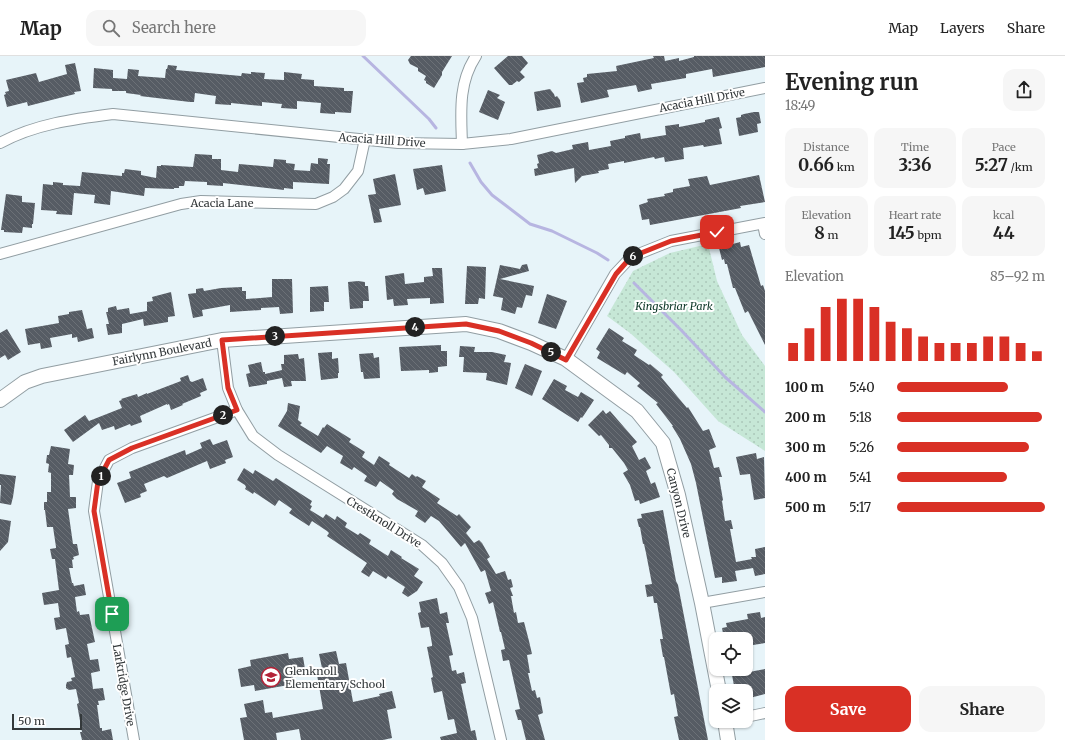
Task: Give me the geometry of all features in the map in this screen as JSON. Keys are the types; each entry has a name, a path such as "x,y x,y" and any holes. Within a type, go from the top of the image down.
{"street":[{"path":"462,144 461,97 468,67 476,56"},
{"name":"Acacia Hill Drive","path":"0,143 14,136 42,126 72,119 113,114 398,143 462,144 511,139 765,88"},
{"name":"Acacia Lane","path":"0,254 188,203 201,201 316,204 333,198 344,189 358,171 365,139"},
{"path":"566,360 616,274 631,257 671,241 764,227"},
{"name":"Fairlynn Boulevard","path":"0,400 25,382 42,376 222,340 466,324 499,331 531,343 566,360"},
{"name":"Crestknoll Drive","path":"222,340 228,388 237,410 253,436 278,455 422,545 442,563 459,587 472,618 501,740"},
{"name":"Canyon Drive","path":"566,360 637,411 663,443 678,495 718,684"},
{"name":"Larkridge Drive","path":"134,740 94,511 98,481 109,460 132,448 237,410"},
{"path":"702,604 765,592"},
{"path":"753,716 765,714"},
{"path":"726,728 728,740"}],"green space":[{"name":"Kingsbriar Park","path":"708,244 717,281 742,335 765,366 765,451 718,421 674,372 630,333 607,316 633,271 670,253"}],"building":[{"path":"411,56 452,56 434,88 426,83 424,80 426,76 418,71 418,68 410,64 408,60"},
{"path":"508,56 522,56 528,63 520,72 525,77 512,85 509,85 494,68"},
{"path":"653,56 664,56 665,61 679,58 679,61 694,56 765,56 765,67 713,77 712,69 686,74 686,78 651,84 652,89 638,92 636,85 607,90 609,97 581,103 577,83 584,82 583,78 587,77 587,74 617,71 616,66 654,58"},
{"path":"75,63 81,91 74,92 75,94 28,106 27,102 7,107 4,95 6,94 5,92 9,91 6,80 36,73 39,82 67,74 65,65"},
{"path":"168,65 177,66 176,70 241,76 242,73 265,73 264,79 284,80 284,72 302,74 301,79 314,80 314,86 344,88 344,91 353,91 351,113 320,113 321,103 297,101 297,109 281,108 282,104 262,102 262,106 231,103 231,105 215,104 216,96 195,93 194,102 190,102 140,96 141,95 126,93 126,91 112,91 112,89 93,88 94,68 113,70 113,78 127,79 128,69 139,70 138,76 165,78"},
{"path":"550,89 555,97 557,96 560,100 561,107 537,111 534,92"},
{"path":"488,90 500,95 497,98 505,102 498,120 479,112"},
{"path":"759,112 761,123 757,124 758,132 739,136 736,118 741,117 741,115 744,114"},
{"path":"719,117 722,128 719,129 722,144 683,148 684,159 665,162 664,157 655,159 654,157 624,163 624,161 608,164 609,169 598,171 599,173 582,176 575,183 574,168 535,176 534,169 538,168 537,164 539,163 537,155 552,151 556,153 573,149 572,145 588,142 589,150 611,146 610,141 640,133 641,139 666,135 665,126 679,124 679,127 705,122 705,120"},
{"path":"195,154 212,155 212,159 221,159 221,170 238,172 239,164 273,167 274,159 286,160 286,163 295,164 294,170 310,171 311,163 318,164 318,158 328,159 327,164 330,164 329,184 293,182 293,189 284,188 284,190 223,183 223,186 207,185 207,182 185,181 184,186 179,186 179,188 174,189 145,188 144,196 111,191 110,205 94,203 95,195 74,193 72,215 56,214 57,211 41,210 43,184 53,185 53,182 63,183 63,185 80,186 82,172 122,176 125,169 141,171 141,175 156,178 157,166 193,167"},
{"path":"442,165 446,191 425,195 423,188 417,190 413,169"},
{"path":"395,174 401,205 379,209 382,222 374,223 368,195 376,194 373,179"},
{"path":"759,175 765,202 650,225 649,219 642,220 639,205 648,202 647,199 665,196 664,194 673,192 673,189 690,186 688,179 707,176 710,185"},
{"path":"6,194 22,196 22,202 35,203 32,228 23,227 22,233 4,232 4,230 1,230"},
{"path":"740,242 741,247 749,245 761,286 763,285 765,291 765,345 748,311 745,313 735,288 733,288 727,264 725,264 724,259 722,260 719,248"},
{"path":"527,264 529,271 500,279 534,286 532,296 526,295 522,308 517,307 515,314 501,310 503,298 493,296 500,265 520,269 522,265"},
{"path":"467,266 486,267 485,299 479,298 478,304 465,304"},
{"path":"432,268 442,268 444,303 430,304 430,298 407,299 408,305 394,306 393,299 387,300 385,276 404,273 405,284 424,282 424,277 433,276"},
{"path":"272,279 292,279 293,313 280,314 279,307 230,312 230,305 202,310 203,316 193,318 188,294 196,293 196,289 203,288 204,291 221,288 242,287 242,291 246,291 246,299 272,297"},
{"path":"348,282 365,282 365,286 368,286 369,301 363,301 363,308 350,309"},
{"path":"328,286 329,302 324,302 324,311 310,312 310,287"},
{"path":"171,292 175,316 168,317 168,322 144,326 143,319 122,324 122,333 108,335 106,324 109,324 106,312 108,312 108,308 116,306 117,310 129,308 130,314 147,311 147,302 153,301 152,297"},
{"path":"547,294 567,301 556,329 538,323"},
{"path":"82,310 87,329 92,328 94,338 78,342 77,337 72,338 72,334 50,338 52,347 41,349 40,343 28,345 25,329 59,323 58,316 69,314 69,312"},
{"path":"609,328 624,338 622,341 637,350 634,355 649,365 650,364 663,375 661,377 687,408 688,407 703,431 709,429 716,447 709,450 714,468 719,467 722,477 719,477 725,521 731,520 733,529 730,529 736,562 752,559 751,557 756,557 755,549 765,547 765,574 755,576 753,568 735,571 737,581 722,583 722,577 715,578 696,483 691,464 680,439 673,426 656,404 658,403 637,386 640,383 627,372 625,375 597,358 600,352 596,349"},
{"path":"7,329 21,352 8,360 5,355 0,358 0,333"},
{"path":"441,345 441,351 447,351 447,366 438,367 438,372 429,373 429,370 401,371 399,347"},
{"path":"460,346 475,347 474,352 492,352 506,355 504,362 511,363 507,385 486,380 487,373 463,372 464,357 459,357"},
{"path":"332,352 332,359 338,358 338,378 321,380 318,353"},
{"path":"373,353 374,358 379,357 380,378 364,379 363,372 361,372 359,354"},
{"path":"298,354 299,359 304,358 306,381 291,381 292,386 284,387 282,378 267,381 267,384 249,387 246,374 250,373 248,365 261,362 263,372 265,372 265,374 282,370 281,364 284,364 284,355"},
{"path":"525,364 542,371 532,396 515,388"},
{"path":"188,375 190,381 192,382 203,378 207,390 200,393 201,396 182,404 183,405 171,410 169,404 167,404 140,416 142,422 131,426 130,424 115,430 114,426 102,430 99,423 73,442 64,430 85,415 89,421 122,408 119,401 122,400 121,399 137,394 138,397 147,394 181,381 180,378"},
{"path":"554,379 567,386 565,390 578,397 581,392 594,400 578,422 542,399"},
{"path":"288,403 300,406 298,420 302,423 300,425 318,436 323,427 324,428 327,424 351,439 349,442 365,452 362,457 374,465 379,456 390,463 389,465 409,478 412,474 426,481 422,487 440,499 437,503 457,516 459,514 471,527 466,533 474,543 479,540 482,543 490,557 487,559 496,574 505,571 508,580 511,579 513,587 510,588 513,596 511,596 514,613 516,612 518,623 524,622 529,641 532,654 527,655 530,673 528,673 532,691 535,690 537,698 540,697 543,713 538,715 545,740 526,740 521,720 518,720 515,710 520,709 509,660 503,661 501,650 505,649 493,602 489,604 485,593 491,591 485,570 481,572 465,543 461,547 439,521 431,516 425,523 415,516 418,511 397,499 392,494 394,491 380,481 376,487 364,481 367,476 354,467 352,470 340,463 343,456 327,446 321,453 278,426 287,411"},
{"path":"603,410 606,414 610,411 637,442 632,446 639,460 645,457 651,468 646,471 651,484 655,482 660,497 640,504 639,500 635,501 630,485 623,473 628,470 624,463 612,448 609,448 609,445 601,435 599,436 588,425"},
{"path":"210,439 213,445 227,440 233,457 225,460 226,463 210,469 207,461 167,478 164,476 144,484 147,491 140,494 141,497 125,503 117,483 131,478 129,472 185,450 186,455 202,448 200,443"},
{"path":"51,446 70,449 68,464 74,465 73,475 69,475 70,497 76,497 76,508 68,509 73,544 77,544 79,555 73,557 73,568 69,568 74,586 84,584 86,595 75,597 77,612 79,611 80,615 89,614 95,642 87,644 90,660 98,659 100,671 91,673 93,689 103,688 105,700 98,701 99,705 97,705 100,728 102,728 102,731 111,729 113,740 82,740 77,704 79,703 76,689 69,690 66,688 67,682 72,681 71,678 75,677 71,657 67,658 65,645 69,644 66,628 56,630 54,618 60,617 58,603 44,605 42,593 59,590 55,559 52,559 50,549 56,548 53,527 47,527 44,510 44,502 47,502 47,492 51,492 51,473 48,472 49,464 46,463 47,455 49,455"},
{"path":"756,453 757,459 764,457 765,498 754,500 750,474 740,475 736,457"},
{"path":"244,468 253,474 255,470 273,481 276,478 312,501 310,510 323,518 326,514 335,520 337,516 347,523 345,527 358,535 360,533 371,540 369,544 388,556 391,550 419,569 414,576 423,582 417,591 408,597 402,593 405,587 388,576 386,579 373,571 369,577 361,572 367,563 327,536 329,533 327,531 312,521 309,526 289,513 292,509 279,500 275,506 254,492 253,494 245,489 245,485 237,480"},
{"path":"0,474 16,476 11,505 0,503"},
{"path":"663,510 708,740 679,740 674,717 678,716 674,694 671,695 663,657 660,639 663,639 657,603 654,603 653,596 647,597 645,585 652,584 637,519 642,518 641,514"},
{"path":"0,519 11,521 8,542 0,551"},
{"path":"437,598 440,614 447,612 449,623 446,623 453,655 449,656 452,671 456,670 457,674 464,672 466,683 461,684 471,731 475,730 477,740 441,740 440,737 457,733 454,719 448,720 442,691 434,693 431,678 433,677 427,647 432,646 429,627 421,628 418,613 421,612 419,602"},
{"path":"760,612 761,618 765,617 765,643 753,645 753,632 723,632 722,628 727,627 726,623 748,619 747,614"},
{"path":"336,651 339,664 346,663 353,702 380,696 379,694 392,691 396,708 387,710 392,738 383,740 301,740 299,729 276,733 277,740 244,740 240,718 247,717 244,704 263,700 265,713 272,712 273,718 323,709 316,669 322,668 319,654"},
{"path":"288,653 289,659 303,657 306,675 293,677 294,684 255,691 254,685 241,687 238,669 251,666 250,660"},
{"path":"765,669 765,694 753,697 753,684 734,684 732,676 753,676 753,671"}],"waterway":[{"path":"363,56 429,119 436,128"},
{"path":"470,163 481,182 492,195 530,224 552,231 608,260"},
{"path":"634,283 725,377 765,412"}],"place":[{"name":"Glenknoll Elementary School","path":"271,677"}],"route":[{"path":"112,614 94,511 98,481 109,460 132,448 237,410 228,388 222,340 466,324 499,331 531,343 566,360 616,274 631,257 671,241 717,232"}]}
